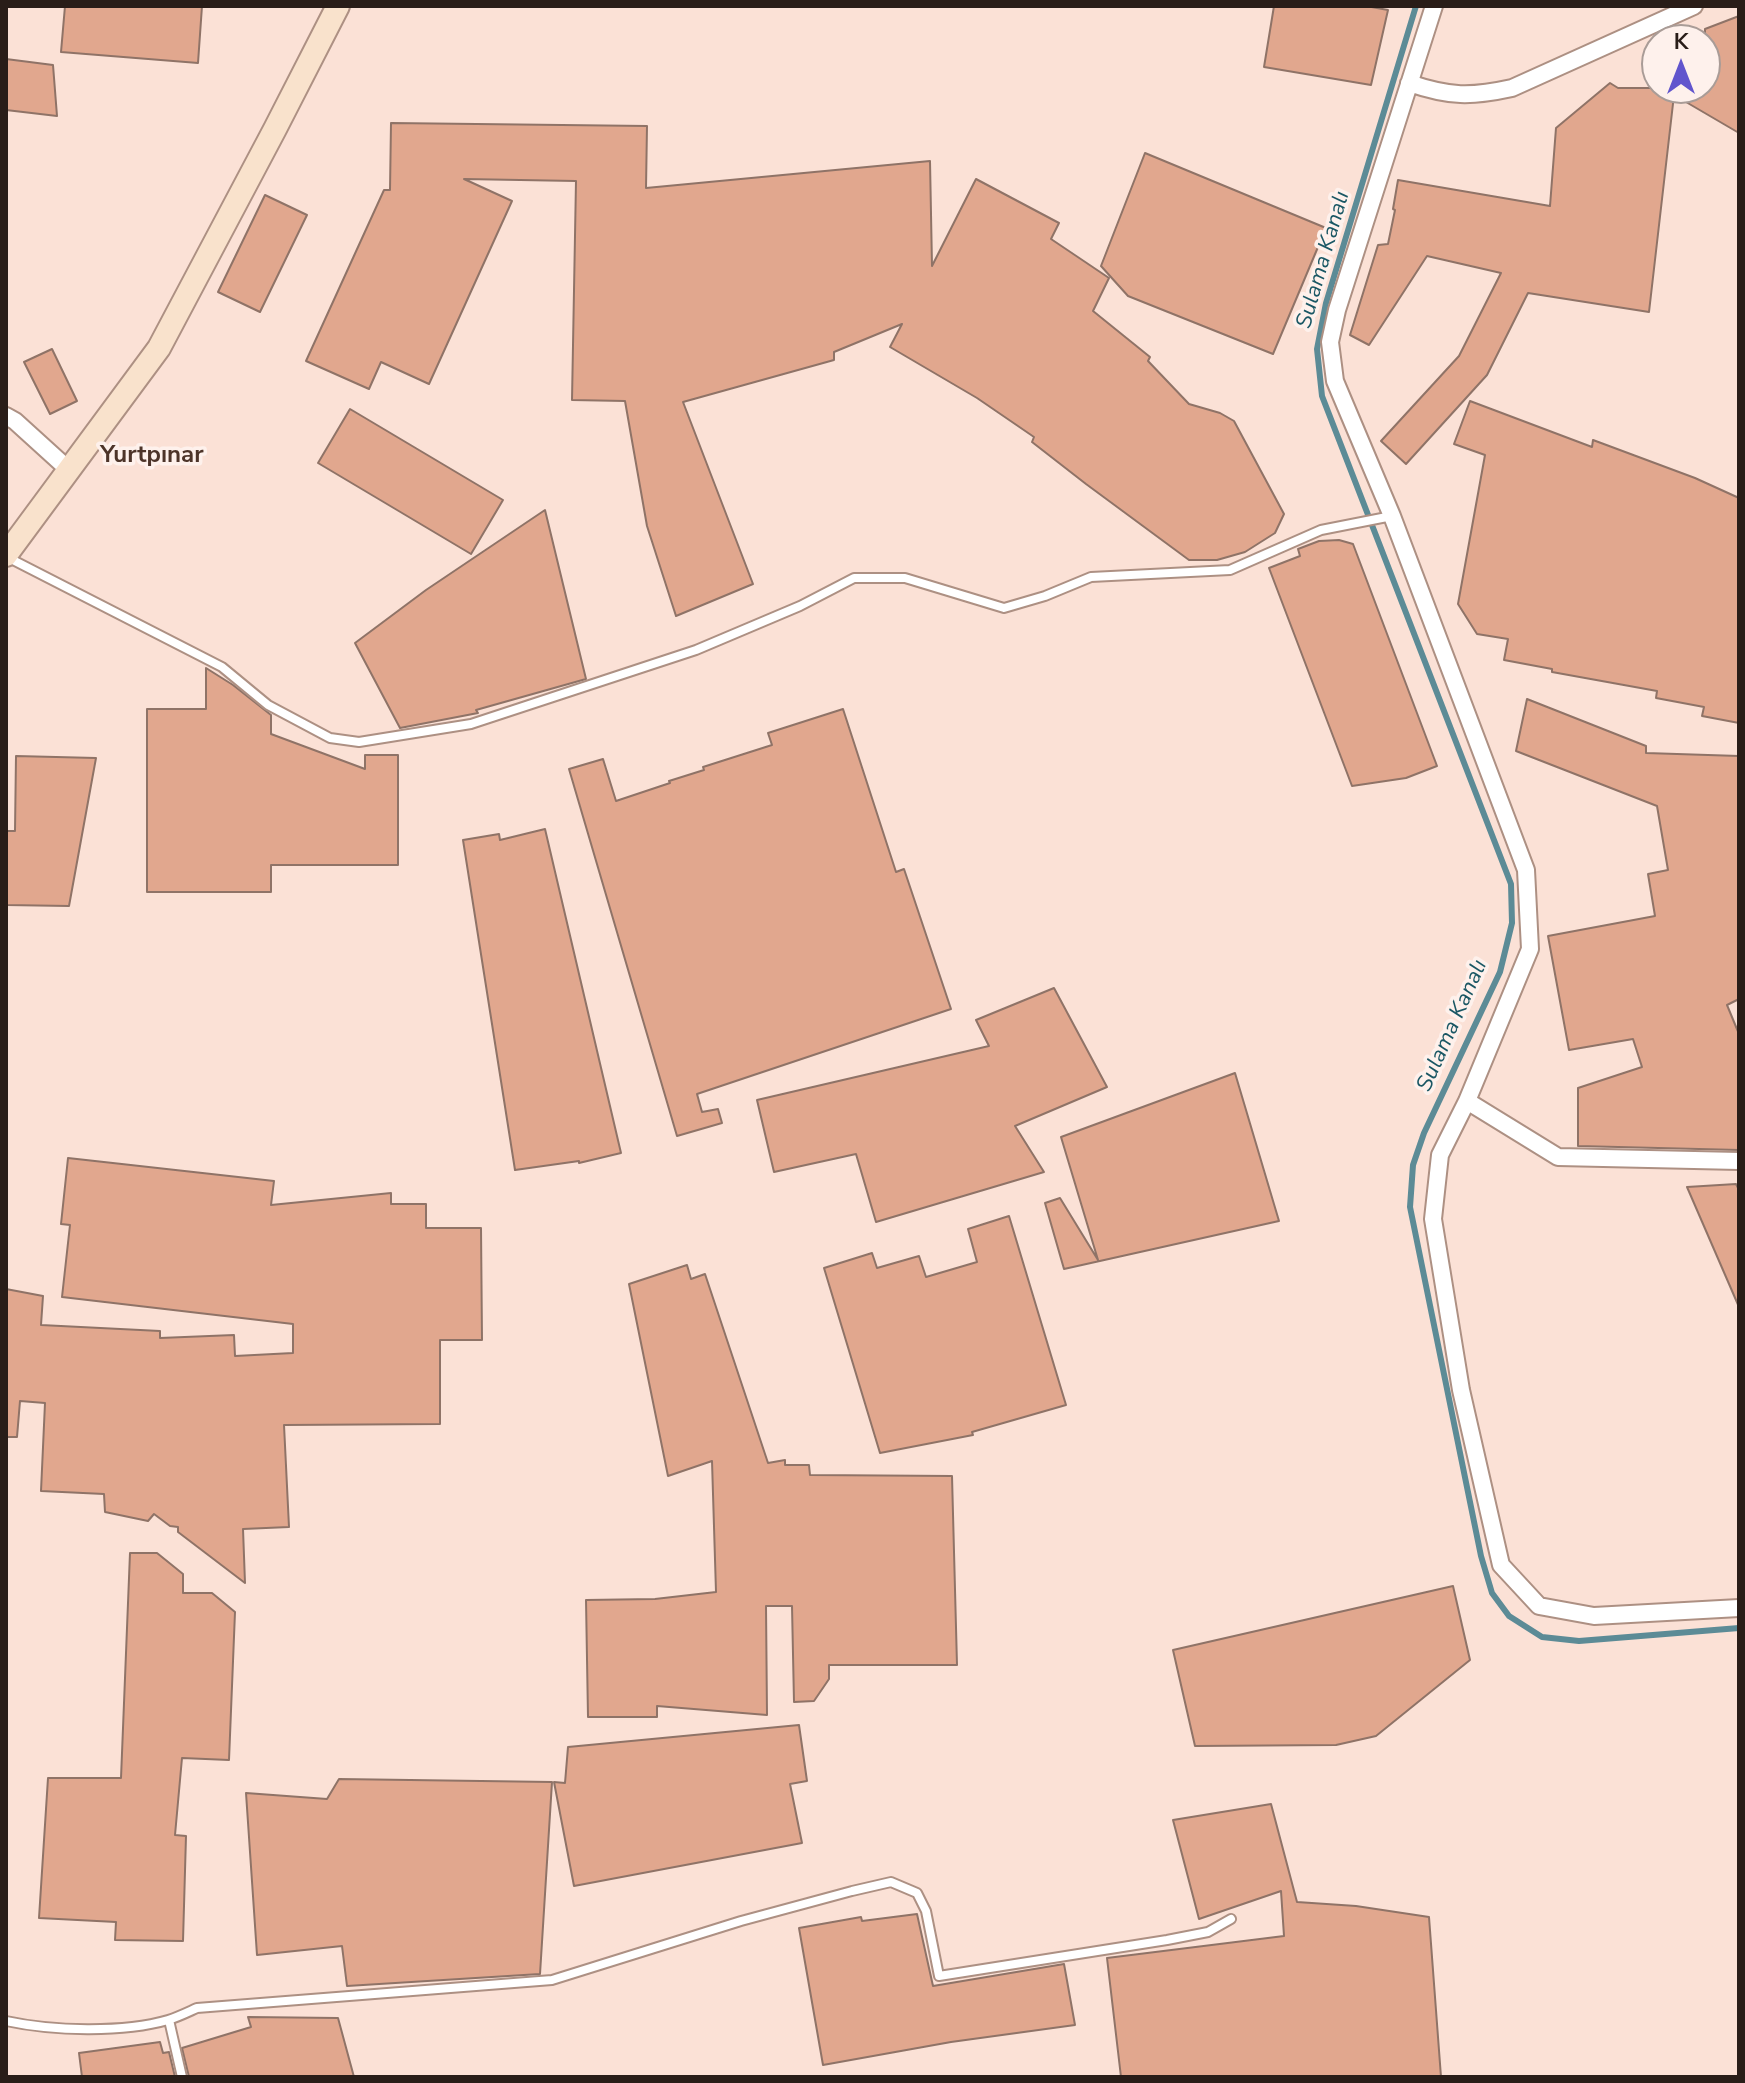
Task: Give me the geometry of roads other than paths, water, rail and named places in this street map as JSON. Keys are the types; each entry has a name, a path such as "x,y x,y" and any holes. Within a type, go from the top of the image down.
{"street":[{"path":"6,556 159,348 338,6"},
{"path":"1434,6 1337,310 1330,342 1335,381 1392,516 1526,870 1530,949 1467,1101 1440,1155 1433,1219 1461,1390 1501,1565 1539,1606 1594,1616 1739,1608"},
{"path":"1409,83 1438,93 1481,95 1512,88 1694,6"},
{"path":"6,416 69,470"},
{"path":"1467,1101 1558,1157 1739,1161"}],"lane":[{"path":"6,556 222,667 268,705 330,738 359,742 471,724 696,650 800,606 854,578 905,578 1004,608 1045,596 1091,577 1230,570 1321,530 1392,516"},
{"path":"6,2021 31,2026 115,2029 169,2020 197,2008 552,1980 741,1921 891,1882 917,1893 926,1911 939,1976 1208,1932 1231,1919"},
{"path":"169,2020 182,2077"}],"waterway":[{"name":"Sulama Kanalı","path":"1416,6 1326,303 1317,349 1322,396 1511,884 1512,923 1500,972 1424,1133 1413,1165 1410,1207 1481,1556 1492,1593 1509,1616 1542,1637 1579,1641 1739,1628"}],"district":[{"name":"Yurtpınar","path":"152,456"}]}
